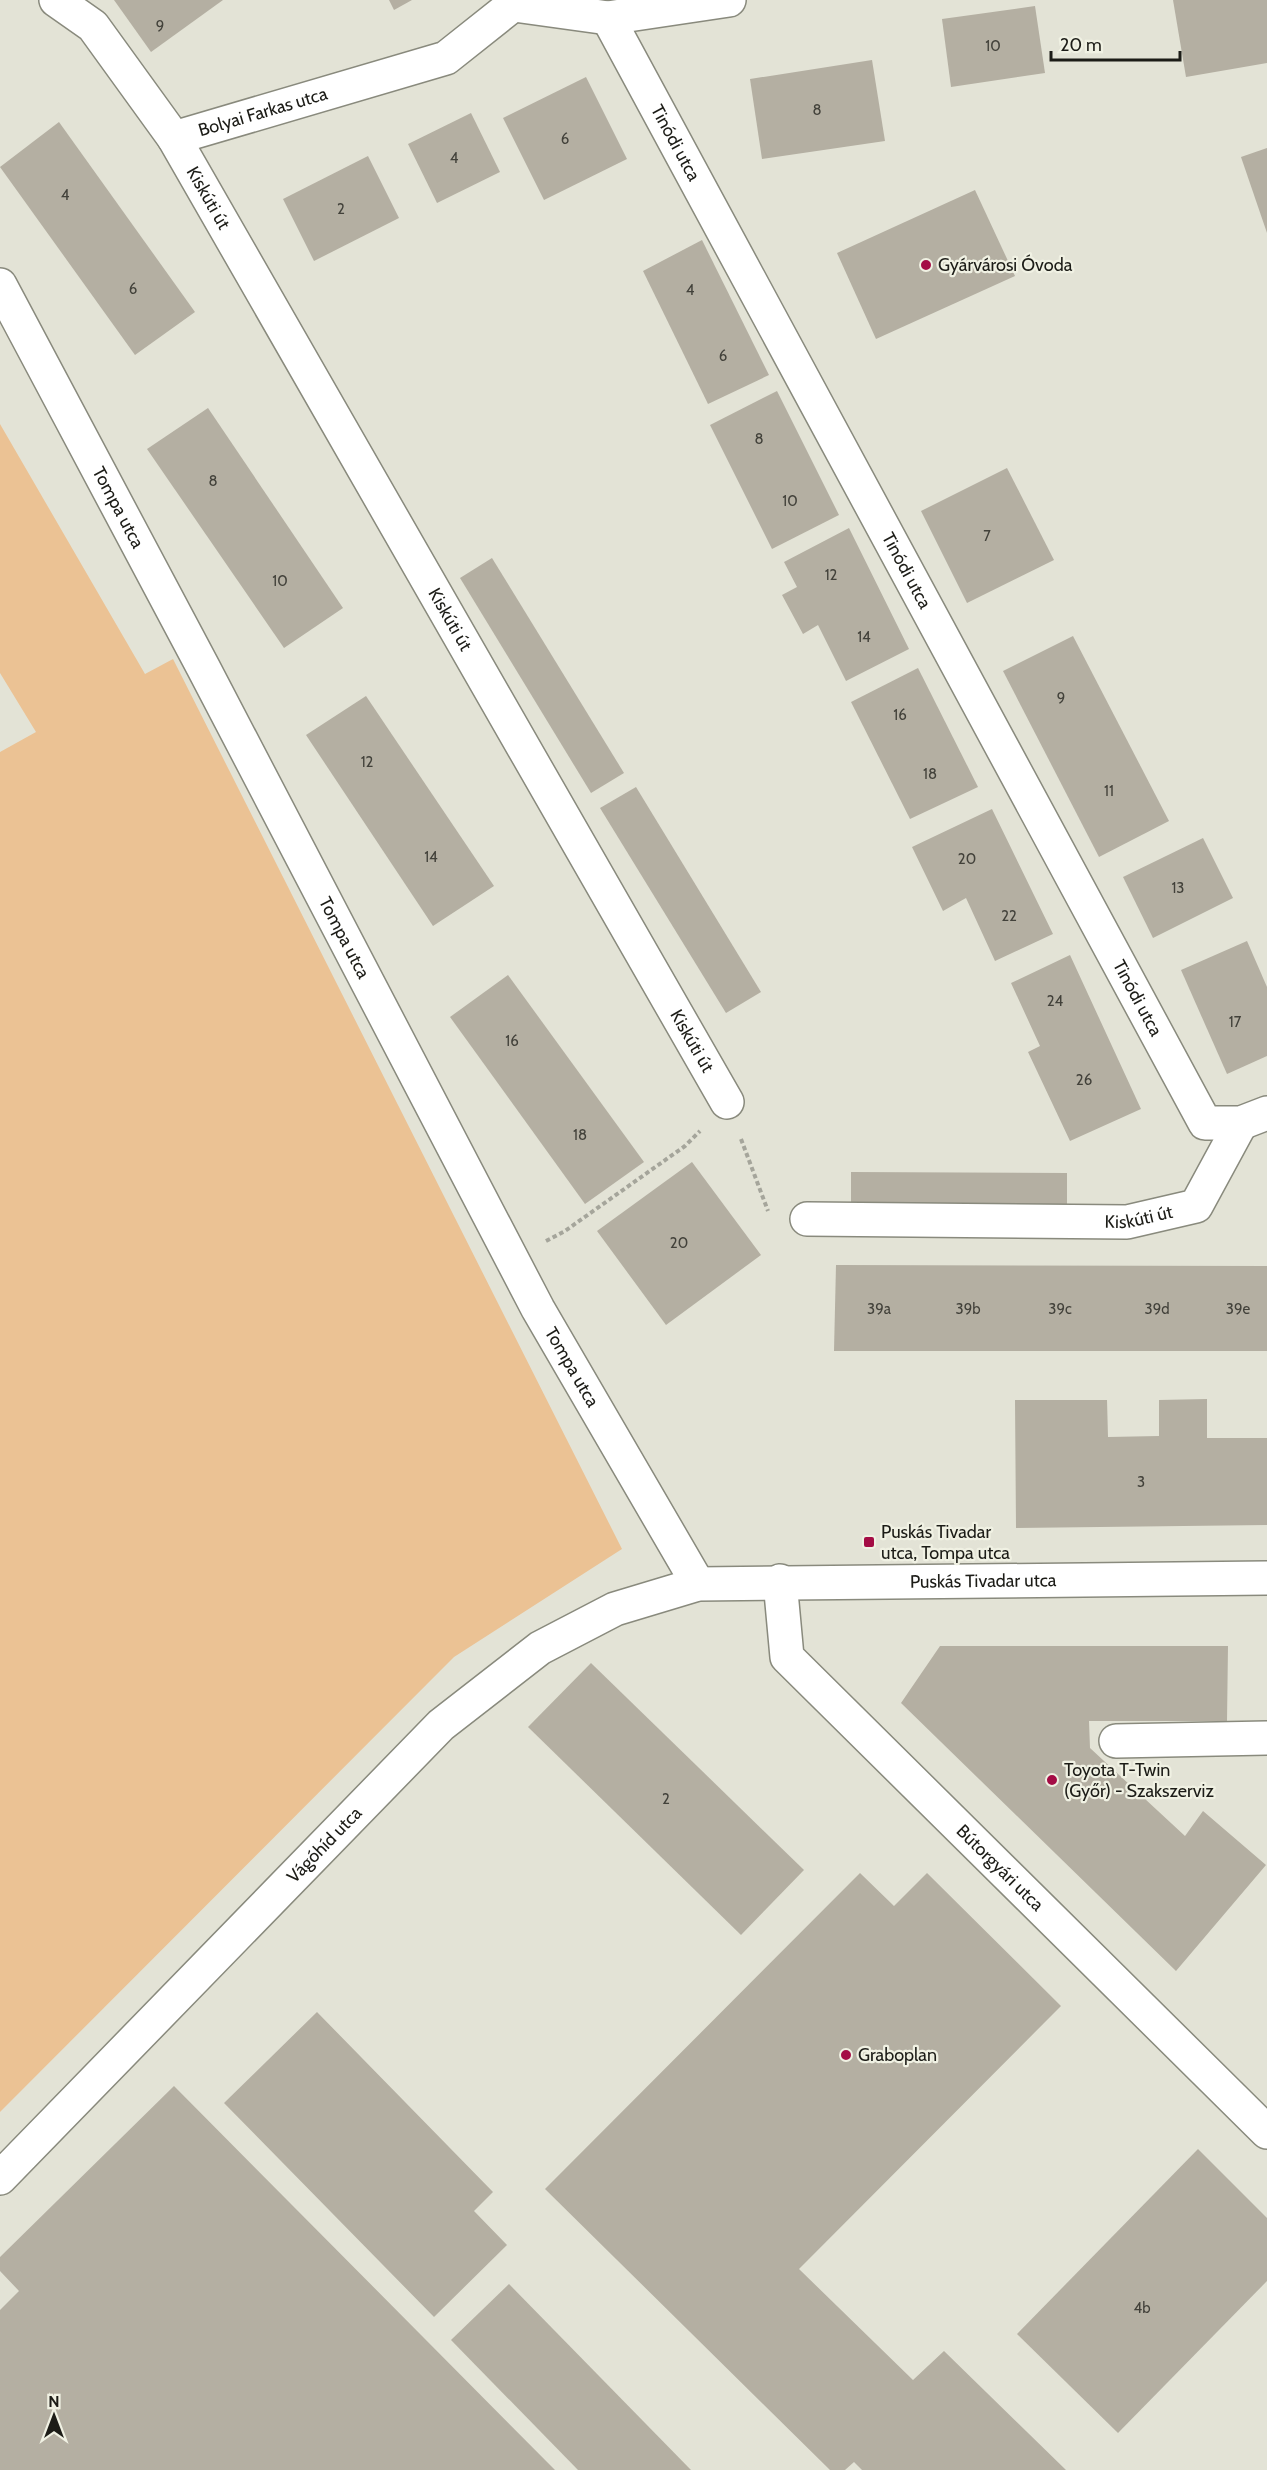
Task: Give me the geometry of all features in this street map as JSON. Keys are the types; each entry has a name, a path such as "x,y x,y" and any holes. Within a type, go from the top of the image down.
{"street":[{"name":"Bolyai Farkas utca","path":"56,0 93,26 174,138 446,58 514,2 608,18 729,0"},
{"name":"Tinódi utca","path":"608,18 1205,1123"},
{"name":"Kiskúti út","path":"174,138 727,1102"},
{"name":"Tompa utca","path":"4,304 209,677 538,1309 698,1584"},
{"name":"Kiskúti út","path":"1205,1123 1254,1118"},
{"name":"Kiskúti út","path":"807,1218 1126,1222 1196,1206 1254,1118"},
{"name":"Puskás Tivadar utca","path":"698,1584 780,1581 1267,1578"},
{"name":"Bútorgyári utca","path":"780,1581 787,1657 1267,2132"},
{"name":"Vágóhíd utca","path":"0,2178 441,1725 540,1648 615,1609 698,1584"},
{"path":"1116,1741 1267,1738"}],"path":[{"path":"512,1258 565,1232 686,1146 727,1102 770,1216 807,1218"}],"shaded area":[{"path":"0,424 145,674 173,659 622,1549 454,1657 0,2112 0,752 36,732 0,673"}],"building":[{"path":"114,0 223,0 151,52"},
{"path":"389,0 412,0 394,10"},
{"path":"1173,0 1267,0 1267,63 1186,77"},
{"path":"1035,6 1045,73 951,87 942,19"},
{"path":"872,60 885,141 762,159 750,79"},
{"path":"586,77 627,159 544,200 503,118"},
{"path":"471,113 500,172 437,203 408,144"},
{"path":"59,122 195,312 135,355 0,167"},
{"path":"1267,148 1267,233 1241,157"},
{"path":"368,156 399,218 314,261 283,199"},
{"name":"Gyárvárosi Óvoda","path":"975,190 1015,276 876,339 837,253"},
{"path":"702,240 769,375 708,404 643,271"},
{"path":"777,391 839,515 772,549 710,425"},
{"path":"208,408 343,608 284,648 147,449"},
{"path":"1007,468 1054,560 967,603 921,511"},
{"path":"849,528 909,649 846,681 818,625 803,634 782,595 797,587 784,562"},
{"path":"492,558 624,773 591,793 460,578"},
{"path":"1073,636 1169,821 1099,857 1003,671"},
{"path":"918,668 978,787 910,819 851,702"},
{"path":"366,696 494,886 433,926 306,735"},
{"path":"636,787 761,992 726,1013 600,808"},
{"path":"992,809 1053,934 995,961 966,898 943,911 912,847"},
{"path":"1203,838 1233,898 1153,938 1123,877"},
{"path":"1247,941 1267,987 1267,1056 1227,1074 1181,970"},
{"path":"1070,955 1141,1109 1070,1141 1028,1052 1040,1046 1011,983"},
{"path":"508,975 644,1162 585,1204 450,1017"},
{"path":"692,1162 761,1255 666,1325 597,1231"},
{"path":"851,1172 1067,1173 1067,1206 851,1204"},
{"path":"836,1265 1267,1266 1267,1351 834,1351"},
{"path":"1207,1399 1207,1438 1267,1438 1267,1525 1016,1528 1015,1400 1107,1400 1108,1437 1159,1436 1159,1400"},
{"name":"Toyota T-Twin (Győr) - Szakszerviz","path":"940,1646 1228,1646 1227,1721 1089,1721 1090,1748 1185,1836 1203,1811 1266,1865 1176,1971 901,1703"},
{"path":"591,1663 804,1870 741,1935 528,1727"},
{"path":"860,1873 894,1906 927,1873 1061,2006 799,2269 913,2380 944,2351 1066,2470 862,2470 854,2462 845,2470 830,2470 545,2189"},
{"path":"317,2012 493,2192 474,2211 507,2245 434,2317 224,2103"},
{"path":"174,2086 555,2470 0,2470 0,2310 19,2291 0,2271 0,2257"},
{"path":"1198,2149 1267,2218 1267,2281 1118,2433 1017,2334"},
{"path":"509,2284 691,2470 578,2470 451,2340"}],"place":[{"name":"Gyárvárosi Óvoda","path":"926,265"},
{"name":"Puskás Tivadar utca, Tompa utca","path":"869,1542"},
{"name":"Toyota T-Twin (Győr) - Szakszerviz","path":"1052,1780"},
{"name":"Graboplan","path":"846,2055"}]}
